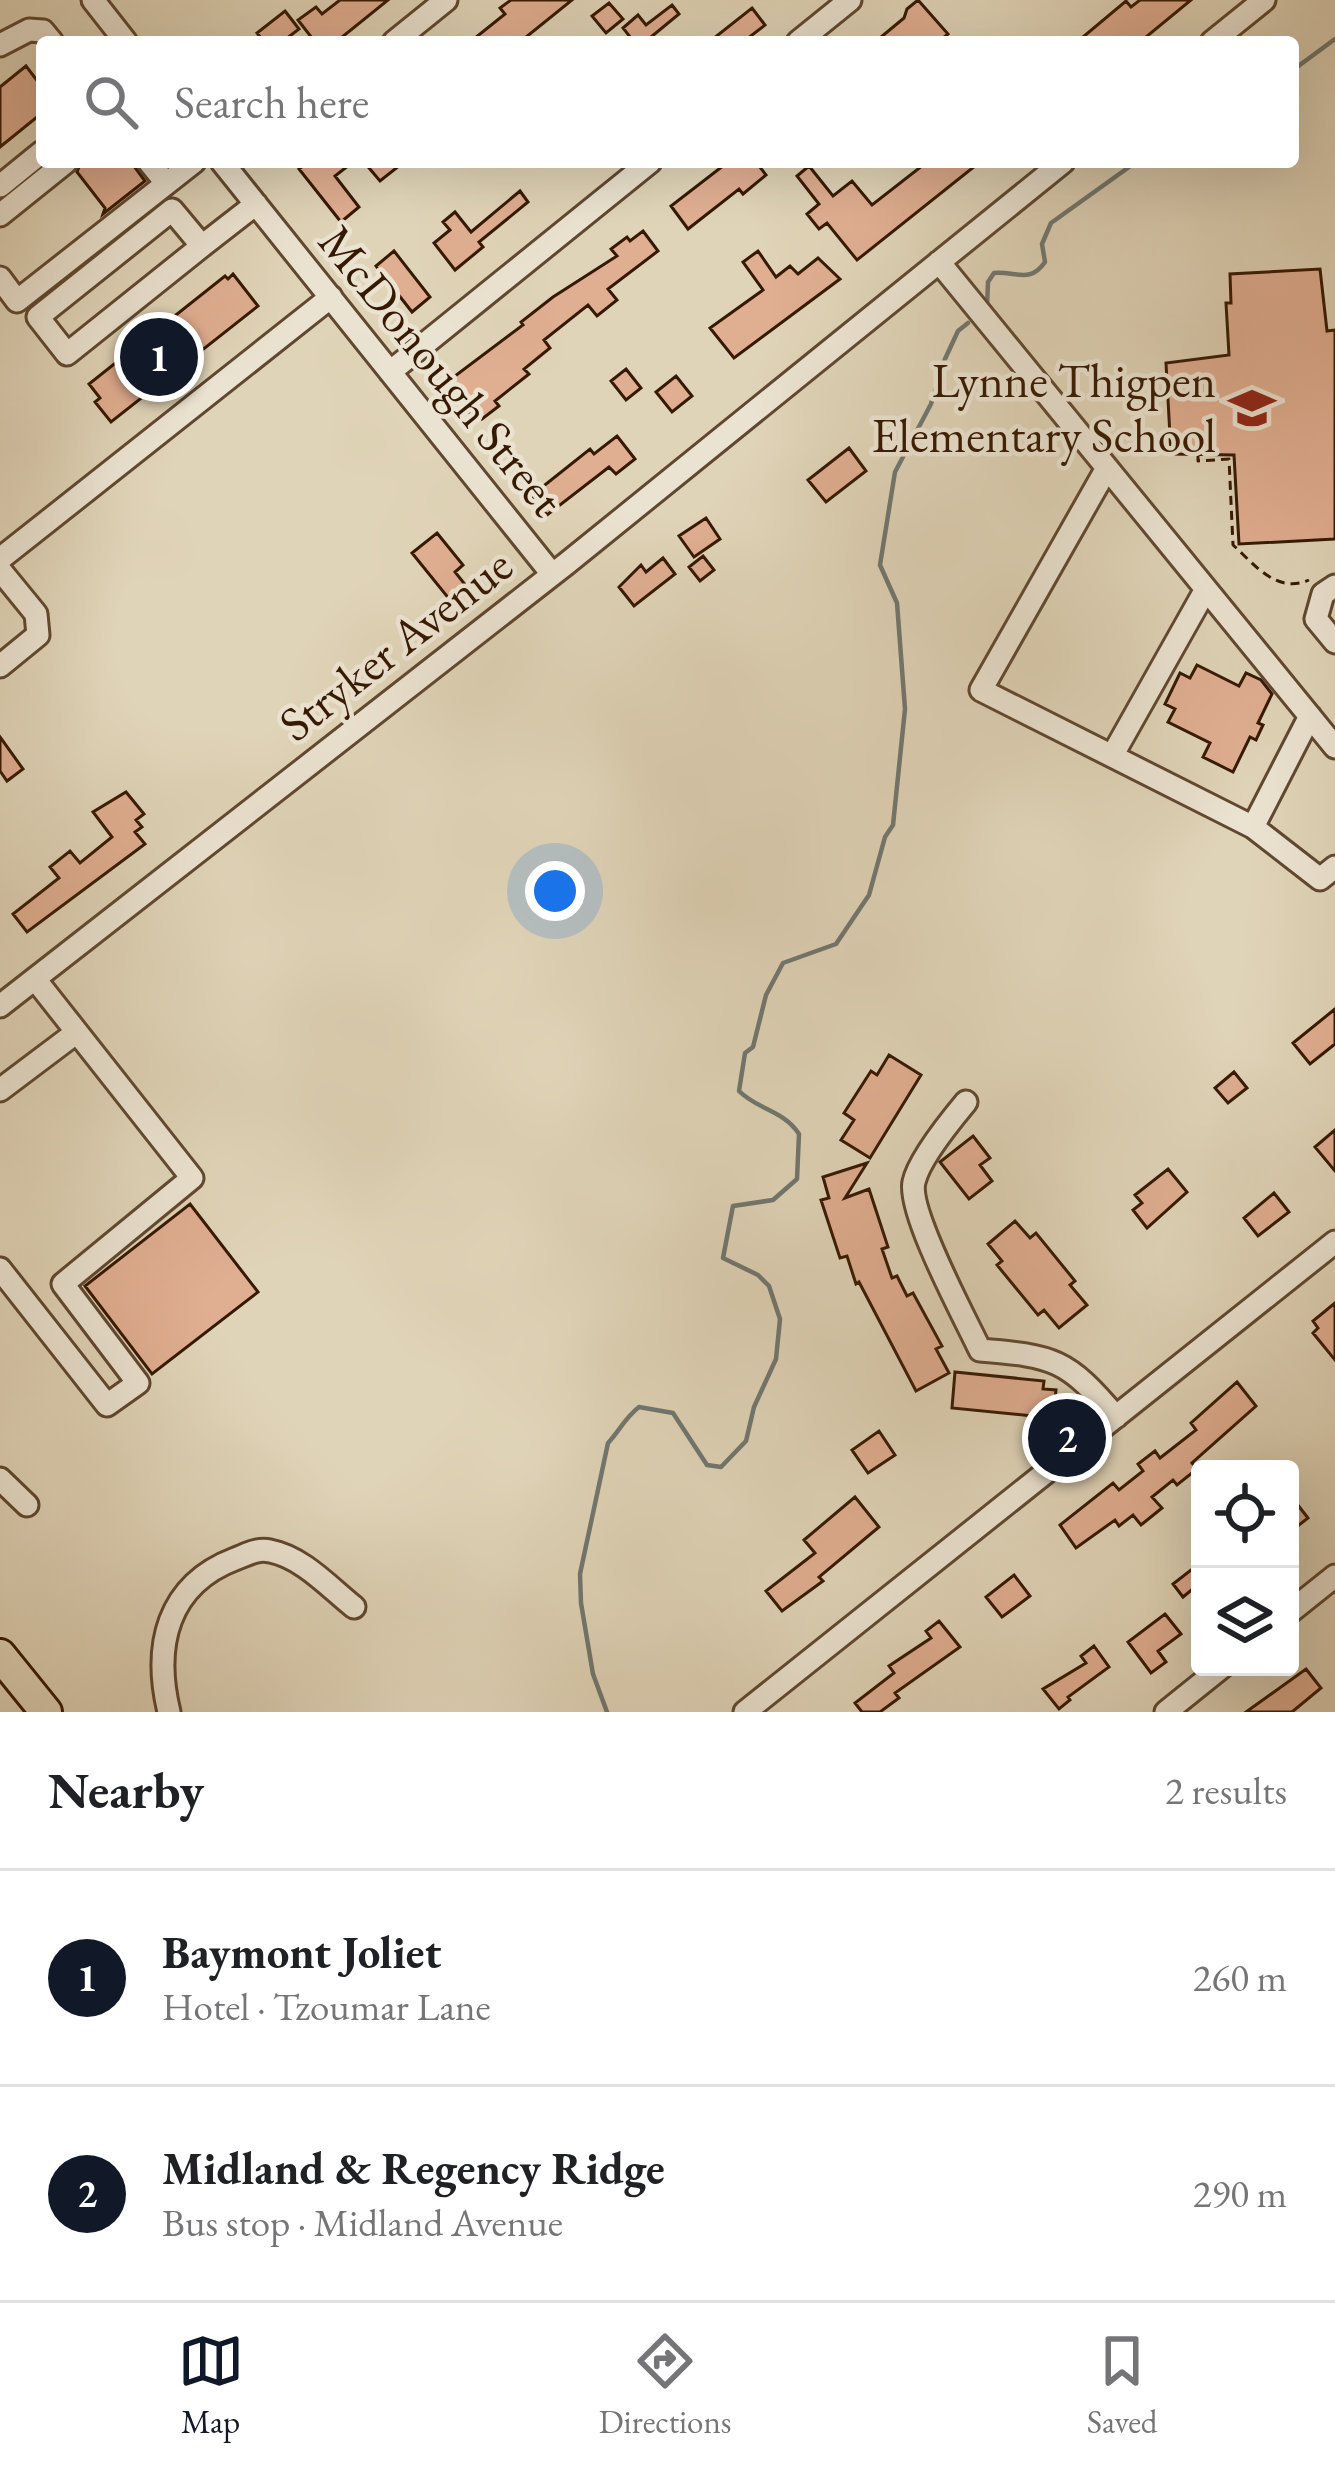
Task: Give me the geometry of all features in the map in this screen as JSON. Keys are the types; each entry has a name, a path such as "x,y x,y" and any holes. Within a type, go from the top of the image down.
{"highway":[{"path":"0,1655 46,1712"}],"street":[{"path":"93,0 121,36"},
{"path":"401,36 446,0"},
{"path":"805,36 850,0"},
{"path":"1219,36 1264,0"},
{"path":"0,45 28,30 47,36"},
{"path":"0,186 36,157"},
{"path":"0,215 59,168"},
{"path":"154,168 166,184"},
{"path":"0,278 17,301 186,168"},
{"name":"McDonough Street","path":"234,168 256,204 552,574"},
{"path":"390,372 643,168"},
{"name":"Stryker Avenue","path":"0,1006 552,574 1056,168"},
{"path":"202,246 172,210 38,317 67,354 256,204"},
{"path":"939,262 1335,747"},
{"path":"0,559 331,297"},
{"path":"1108,468 981,690 1253,827 1320,879 1335,867"},
{"path":"0,570 36,614 38,635 0,665"},
{"path":"1324,582 1316,619 1335,642"},
{"path":"1112,756 1206,589"},
{"path":"1253,827 1310,716"},
{"path":"30,1308 192,1178 35,979"},
{"path":"0,1090 77,1033"},
{"path":"966,1102 914,1181 914,1206 964,1317 980,1350 1038,1354 1055,1360 1086,1382 1116,1417"},
{"path":"745,1712 1335,1242"},
{"path":"0,1269 107,1405 138,1383 63,1284"},
{"path":"0,1478 27,1505"},
{"path":"170,1712 161,1677 167,1634 183,1592 206,1570 262,1549 284,1554 354,1607"},
{"path":"1299,1605 1335,1576"},
{"path":"1166,1712 1211,1676"}],"path":[{"path":"1198,454 1198,460 1229,459 1233,545 1280,583 1324,582"}],"building":[{"path":"340,0 388,0 343,36 310,36 298,20 316,7 322,14"},
{"path":"511,0 572,0 527,36 478,36 505,14 500,8"},
{"path":"918,0 948,34 882,36 904,18"},
{"path":"1140,0 1191,0 1147,36 1084,36 1126,1 1131,7"},
{"path":"609,3 623,19 606,33 592,16"},
{"path":"672,5 679,14 652,36 629,36 623,28 638,15 646,25"},
{"path":"752,8 765,25 751,36 717,36"},
{"path":"285,11 299,29 290,36 257,33"},
{"path":"26,66 36,79 36,118 0,147 0,87"},
{"path":"79,168 135,168 145,181 103,214 105,208"},
{"path":"345,168 335,176 359,207 341,222 299,169"},
{"path":"369,168 396,168 380,181"},
{"path":"720,168 761,168 766,175 743,194 739,189 688,229 671,206"},
{"path":"811,168 833,196 852,181 872,205 919,168 972,168 857,260 827,223 819,229 807,214 819,204 797,176"},
{"path":"520,191 528,202 479,242 483,247 455,270 434,243 450,230 443,222 455,212 471,232"},
{"path":"643,231 658,251 608,289 617,300 597,316 588,305 544,340 550,348 524,369 529,374 495,401 499,406 482,419 473,408 469,412 460,401 465,397 451,379 553,297 617,256 611,249"},
{"path":"394,251 430,297 412,312 376,266"},
{"path":"758,251 776,277 790,266 798,274 818,258 840,279 734,358 710,328 763,290 743,262"},
{"name":"Lynne Thigpen Elementary School","path":"1320,269 1327,331 1335,330 1335,539 1239,544 1234,455 1171,454 1166,363 1229,355 1226,303 1231,303 1230,274"},
{"path":"233,274 258,306 111,422 95,402 100,398 89,384"},
{"path":"626,369 641,388 626,400 611,381"},
{"path":"676,376 692,396 672,412 656,392"},
{"path":"617,436 635,459 616,474 609,467 547,515 531,496 590,449 594,454"},
{"path":"849,448 866,471 826,502 808,480"},
{"path":"706,518 720,539 694,557 679,536"},
{"path":"437,533 463,565 455,572 467,587 450,600 412,553"},
{"path":"703,556 714,570 700,581 689,567"},
{"path":"663,558 675,574 634,606 619,587 641,565 646,572"},
{"path":"1197,665 1239,686 1246,673 1261,680 1272,694 1258,723 1263,725 1256,740 1250,737 1233,772 1203,757 1210,743 1168,722 1175,709 1165,704 1180,673 1190,678"},
{"path":"0,737 23,769 7,781 0,771"},
{"path":"126,792 144,814 136,820 142,827 135,832 145,844 27,932 13,914 59,878 50,867 70,851 80,863 112,837 93,812"},
{"path":"1335,1009 1335,1044 1310,1064 1293,1043"},
{"path":"889,1055 921,1075 870,1158 841,1140 854,1120 844,1113 871,1071 877,1075"},
{"path":"1234,1072 1247,1088 1228,1103 1215,1088"},
{"path":"1335,1130 1335,1171 1315,1147"},
{"path":"973,1136 990,1158 980,1165 992,1181 969,1199 940,1162"},
{"path":"867,1163 845,1198 869,1189 888,1247 882,1249 892,1278 897,1276 907,1296 913,1293 942,1346 936,1349 949,1373 916,1391 859,1282 856,1284 847,1256 840,1258 821,1200 829,1198 823,1177"},
{"path":"1168,1169 1187,1192 1147,1228 1133,1210 1142,1203 1135,1195"},
{"path":"1274,1193 1289,1212 1258,1236 1244,1218"},
{"path":"190,1204 258,1292 152,1374 85,1286"},
{"path":"1015,1221 1030,1238 1036,1233 1075,1281 1070,1285 1087,1305 1059,1328 1044,1310 1038,1315 997,1265 1002,1261 988,1244"},
{"path":"1335,1303 1335,1360 1313,1333 1318,1328 1313,1321"},
{"path":"955,1372 1044,1381 1043,1389 1056,1390 1053,1418 952,1408"},
{"path":"1237,1382 1256,1406 1191,1460 1191,1474 1177,1485 1173,1480 1152,1497 1162,1508 1141,1525 1133,1515 1119,1526 1115,1520 1076,1548 1060,1525 1113,1483 1119,1490 1143,1471 1138,1464 1155,1451 1160,1458 1196,1430 1191,1423"},
{"path":"879,1431 895,1455 868,1473 852,1450"},
{"path":"855,1497 879,1527 819,1577 823,1581 782,1611 766,1591 815,1553 804,1540"},
{"path":"1191,1570 1191,1590 1183,1597 1173,1584"},
{"path":"1014,1575 1030,1596 1002,1617 986,1597"},
{"path":"1165,1614 1181,1634 1158,1651 1166,1662 1151,1673 1128,1642"},
{"path":"939,1621 960,1647 895,1693 899,1698 880,1712 862,1712 855,1703 894,1673 889,1666 931,1638 926,1631"},
{"path":"1094,1646 1109,1667 1059,1709 1043,1689 1086,1663 1081,1656"},
{"path":"1306,1669 1321,1688 1292,1712 1246,1712 1299,1676"}],"waterway":[{"path":"1299,66 1335,39"},
{"path":"987,307 988,282 994,273 1034,273 1045,262 1042,244 1051,223 1128,168"},
{"path":"607,1712 593,1674 580,1574 608,1443 639,1407 673,1413 707,1465 721,1467 746,1441 754,1407 776,1359 780,1319 769,1286 758,1275 723,1258 733,1206 773,1200 797,1179 799,1134 786,1120 739,1091 745,1053 753,1047 766,995 783,963 836,944 869,895 885,837 893,825 905,709 897,603 880,565 895,472 931,404 958,331 968,323"}],"place":[{"name":"Baymont Joliet","path":"159,357"},
{"name":"Lynne Thigpen Elementary School","path":"1252,408"},
{"name":"Midland & Regency Ridge","path":"1067,1438"}]}
